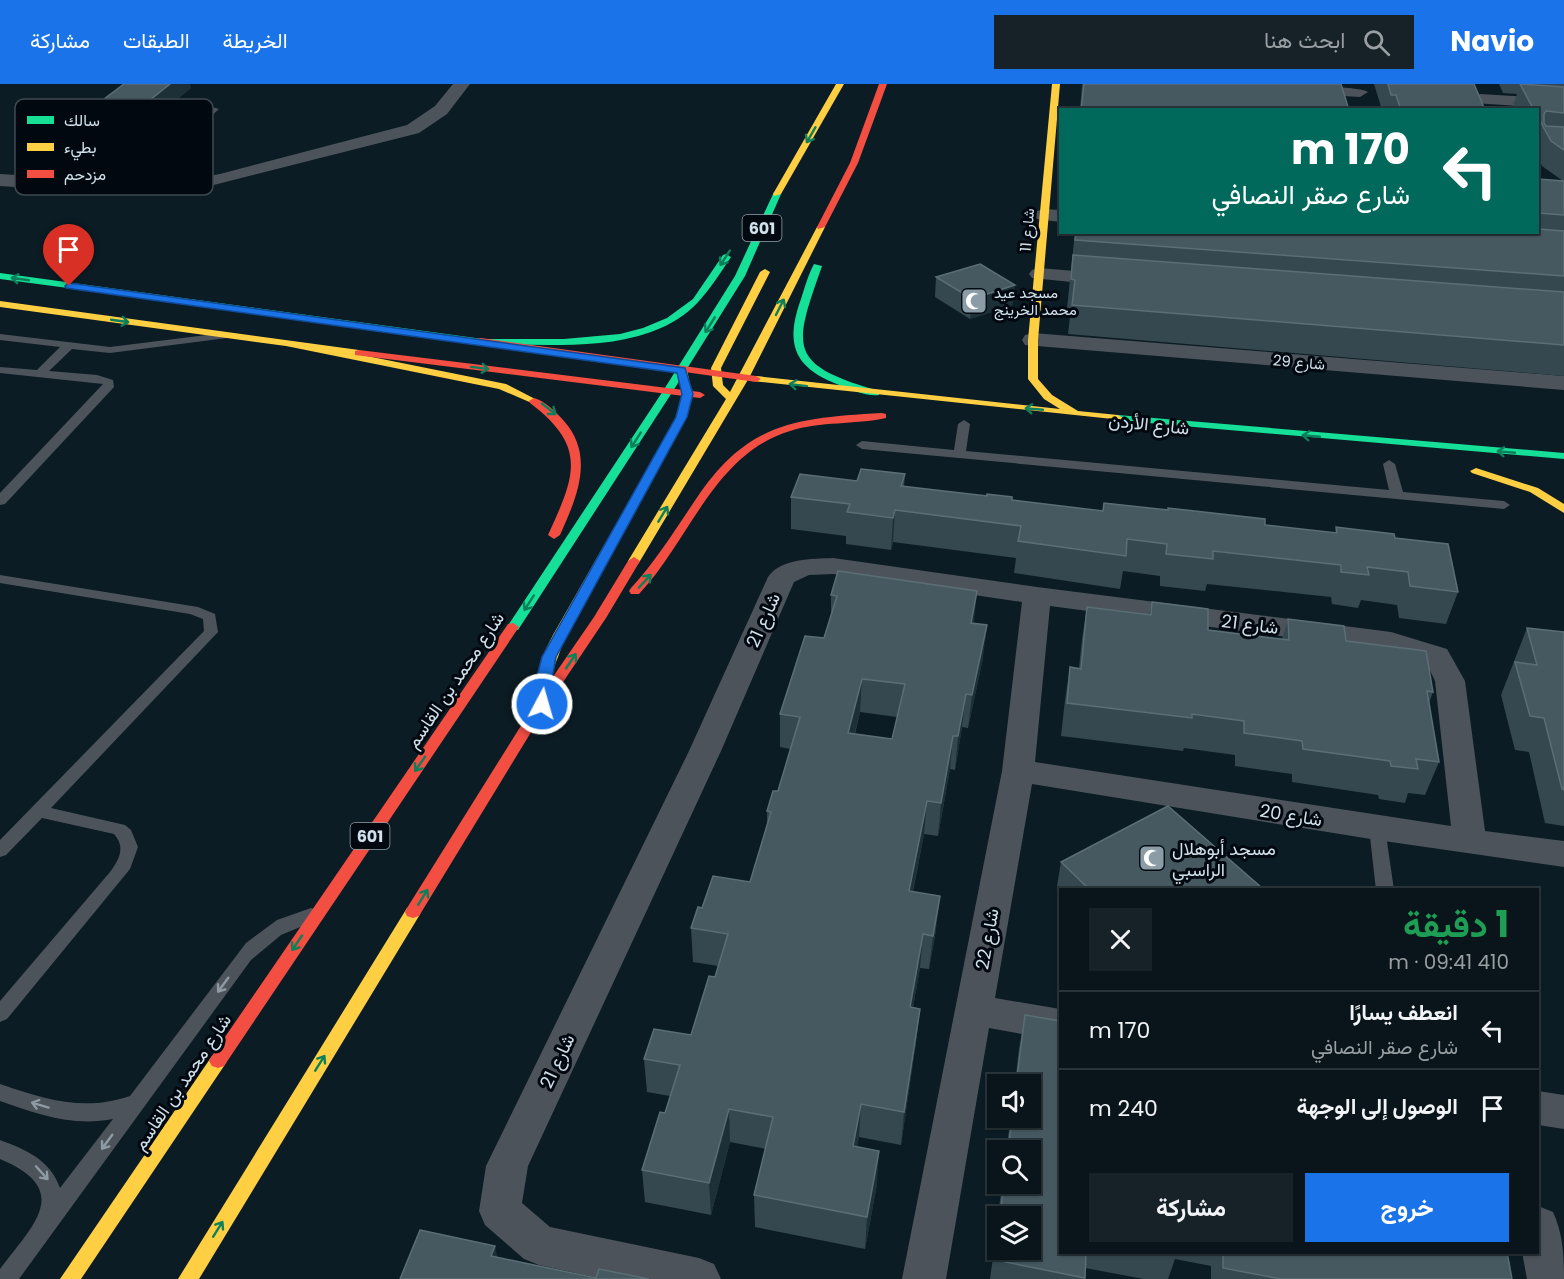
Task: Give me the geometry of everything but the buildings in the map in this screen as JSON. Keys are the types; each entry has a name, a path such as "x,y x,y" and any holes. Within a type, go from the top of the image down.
{"main road":[{"name":"شارع محمد بن القاسم","path":"70,1279 474,686 682,370 740,276 840,84"},
{"path":"865,136 859,119 873,84"},
{"path":"188,1279 542,704 600,618 737,400 744,378 865,136 883,84"},
{"name":"شارع 11","path":"1026,386 1039,274 1052,216 1057,116 1056,84"},
{"path":"750,219 780,203"},
{"path":"828,214 826,236 796,342 806,361 816,370 845,385 875,393"},
{"path":"0,276 485,341 585,341 656,327 682,313 699,298 735,243"},
{"path":"737,400 721,392 716,383 715,374 770,261"},
{"path":"0,304 228,336 737,400"},
{"name":"شارع الأردن","path":"485,341 682,370 875,393 1180,425 1564,456"},
{"path":"290,344 502,386 522,393 555,413 577,448 578,476 556,532 544,551"},
{"path":"542,704 543,680 549,657 685,409 687,394 682,370"},
{"path":"992,405 1026,386 1076,413"},
{"path":"600,618 628,597 651,575 724,470 746,448 769,435 818,421 888,416 812,408"},
{"path":"1180,425 1194,434 1194,439"},
{"path":"1249,445 1249,437 1258,432"},
{"path":"1531,475 1471,470 1529,488 1557,502 1564,510"},
{"path":"474,686 491,645 528,579"}],"street":[{"path":"213,180 413,129 441,110 462,84"},
{"path":"1223,84 1359,88 1365,108"},
{"path":"1479,98 1564,104"},
{"path":"0,180 15,181"},
{"path":"1039,274 1134,282"},
{"name":"شارع 29","path":"1033,340 1564,383"},
{"name":"شارع 21","path":"699,1279 539,1245 500,1211 507,1166 705,751 782,578 804,567 833,566 1037,596 1391,641 1437,656 1450,681 1469,840"},
{"name":"شارع 22","path":"924,1279 1018,771 1037,596"},
{"name":"شارع 20","path":"1018,771 1377,828 1564,854"},
{"path":"974,1010 1059,1024"},
{"path":"1539,1107 1564,1112"},
{"path":"1539,1231 1549,1279"}],"lane":[{"path":"0,311 22,307"},
{"path":"0,337 110,350 228,336"},
{"path":"40,373 68,346"},
{"path":"0,370 97,378 109,382 108,387 0,501"},
{"path":"959,454 964,424"},
{"path":"862,445 1504,506"},
{"path":"1389,464 1396,495"},
{"path":"0,579 193,610 210,617 211,632 0,851"},
{"path":"0,1014 116,877 128,859 130,850 126,835 119,829 38,811"},
{"path":"1377,828 1385,888"},
{"path":"6,1279 254,945 276,928 317,914"},
{"path":"0,1092 84,1116 101,1114 136,1102"},
{"path":"0,1149 40,1169 50,1182 53,1199 50,1219"}],"traffic: fast":[{"path":"513,627 668,391 740,276 777,194"},
{"path":"485,341 592,341 646,331 670,320 691,306 706,289 726,257"},
{"path":"817,266 800,317 797,333 798,347 804,358 824,375 875,393"},
{"path":"0,276 481,341"},
{"path":"1118,418 1564,456"}],"traffic: slow":[{"path":"777,194 840,84"},
{"path":"1056,84 1033,340 1033,379 1048,397 1074,412"},
{"path":"634,561 744,378 821,227"},
{"path":"732,399 718,386 716,368 765,272"},
{"path":"0,304 359,353"},
{"path":"290,344 502,386 534,401"},
{"path":"544,675 549,657 560,635 682,417 687,394 682,370"},
{"path":"756,379 1118,418"},
{"path":"1476,471 1534,490 1564,509"},
{"path":"188,1279 413,912"},
{"path":"70,1279 218,1061"}],"traffic: jam":[{"path":"821,227 854,163 883,84"},
{"path":"481,341 756,379"},
{"path":"359,353 700,395"},
{"path":"534,401 553,415 566,430 574,445 577,461 571,496 554,535"},
{"path":"635,591 662,559 720,473 750,445 767,436 804,424 843,418 882,416"},
{"path":"413,912 542,703 600,618 634,561"},
{"path":"218,1061 513,627"}],"place":[{"name":"مسجد عيد محمد الخرينج","path":"974,301"},
{"name":"مسجد أبوهلال الراسبي","path":"1152,858"}],"route":[{"path":"69,286 485,341 682,370 687,385 687,401 682,417 549,657 543,680 542,704"}]}
